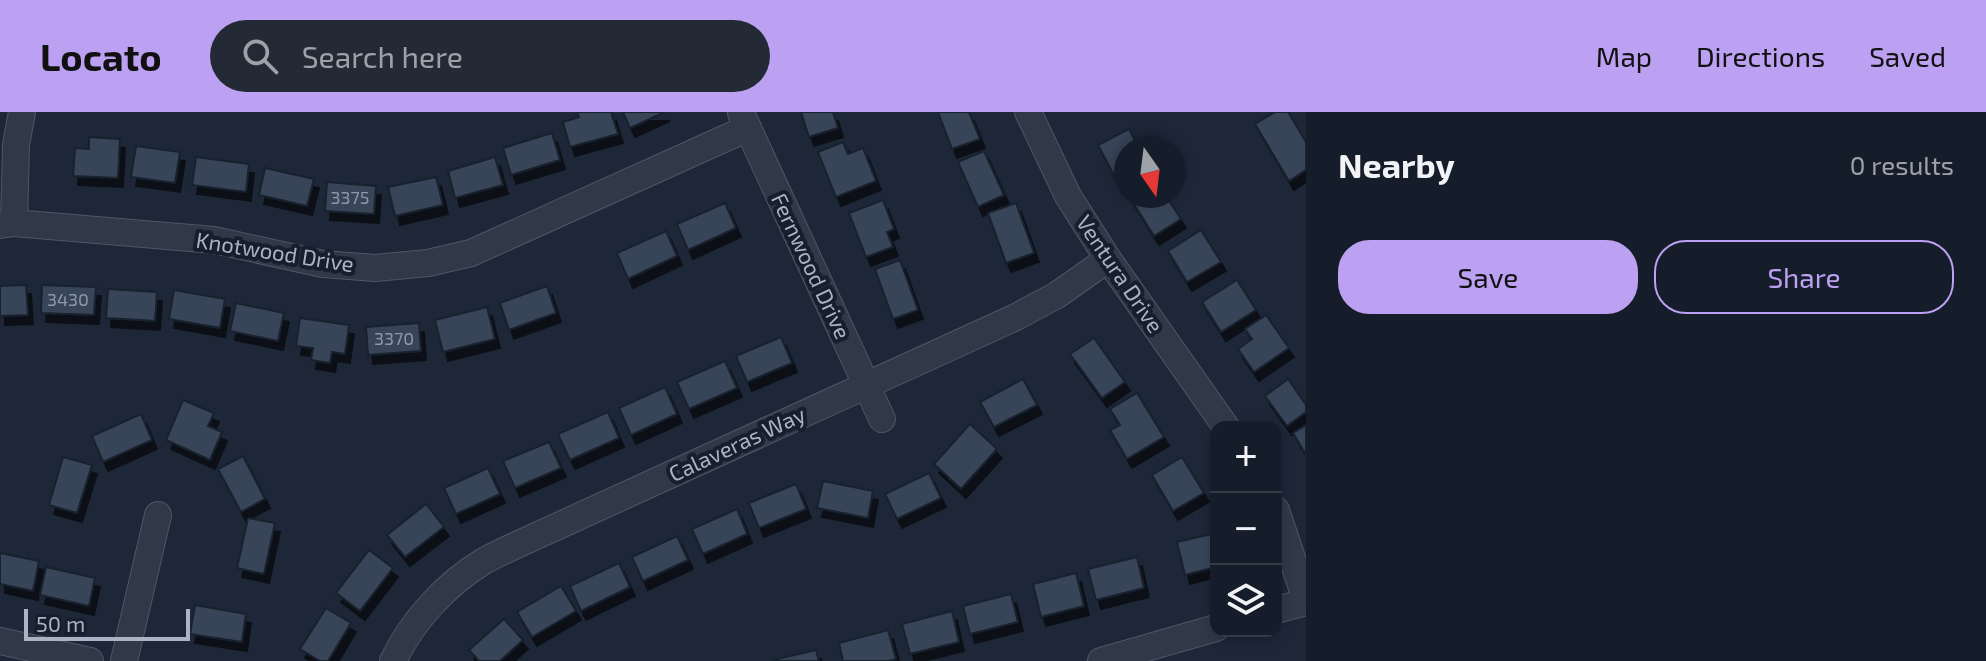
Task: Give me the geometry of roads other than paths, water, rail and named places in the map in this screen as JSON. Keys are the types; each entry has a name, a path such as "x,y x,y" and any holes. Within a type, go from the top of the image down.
{"street":[{"path":"7,224 22,112"},
{"name":"Ventura Drive","path":"1028,112 1068,196 1108,259 1222,421"},
{"name":"Knotwood Drive","path":"7,224 214,240 323,264 375,268 428,263 471,253 744,120"},
{"name":"Fernwood Drive","path":"744,120 882,419"},
{"name":"Calaveras Way","path":"393,661 402,642 434,603 452,584 485,561 1016,317 1057,295 1108,259"},
{"path":"124,661 158,515"},
{"path":"1282,528 1306,601 1282,608"},
{"path":"1101,661 1210,630"},
{"path":"0,641 90,661"}]}
